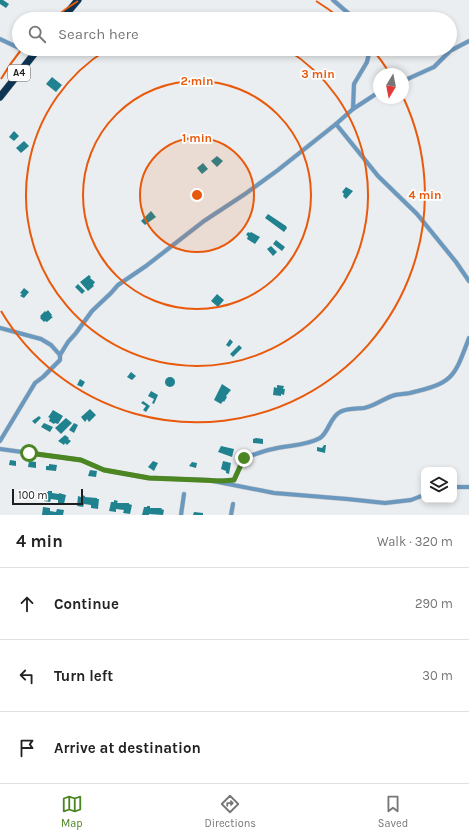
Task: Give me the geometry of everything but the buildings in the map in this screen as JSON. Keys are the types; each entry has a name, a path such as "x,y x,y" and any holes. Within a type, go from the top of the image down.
{"highway":[{"path":"67,12 75,1"},
{"name":"A4","path":"0,97 32,56"}],"street":[{"path":"333,0 347,12"},
{"path":"0,39 12,45"},
{"path":"457,47 469,41"},
{"path":"353,109 354,84 367,62 368,56"},
{"path":"409,78 434,67 445,56"},
{"path":"0,441 35,383 60,360 60,355 68,342 92,311 112,293 118,285 204,221 278,170 353,109 373,96"},
{"path":"336,124 378,176 417,214 456,262 469,281"},
{"path":"0,328 41,339 52,345 60,355"},
{"path":"0,449 81,460 104,470 149,478 234,480 244,458 271,449 316,440 323,436 338,412 350,408 363,408 395,395 410,393 440,385 449,379 455,371 469,338"},
{"path":"208,480 274,493 385,503 411,500 421,497"},
{"path":"457,487 469,486"},
{"path":"181,515 184,494"},
{"path":"231,515 233,504"}],"route":[{"path":"29,453 81,460 104,470 149,478 223,481 234,480 244,458"}]}
